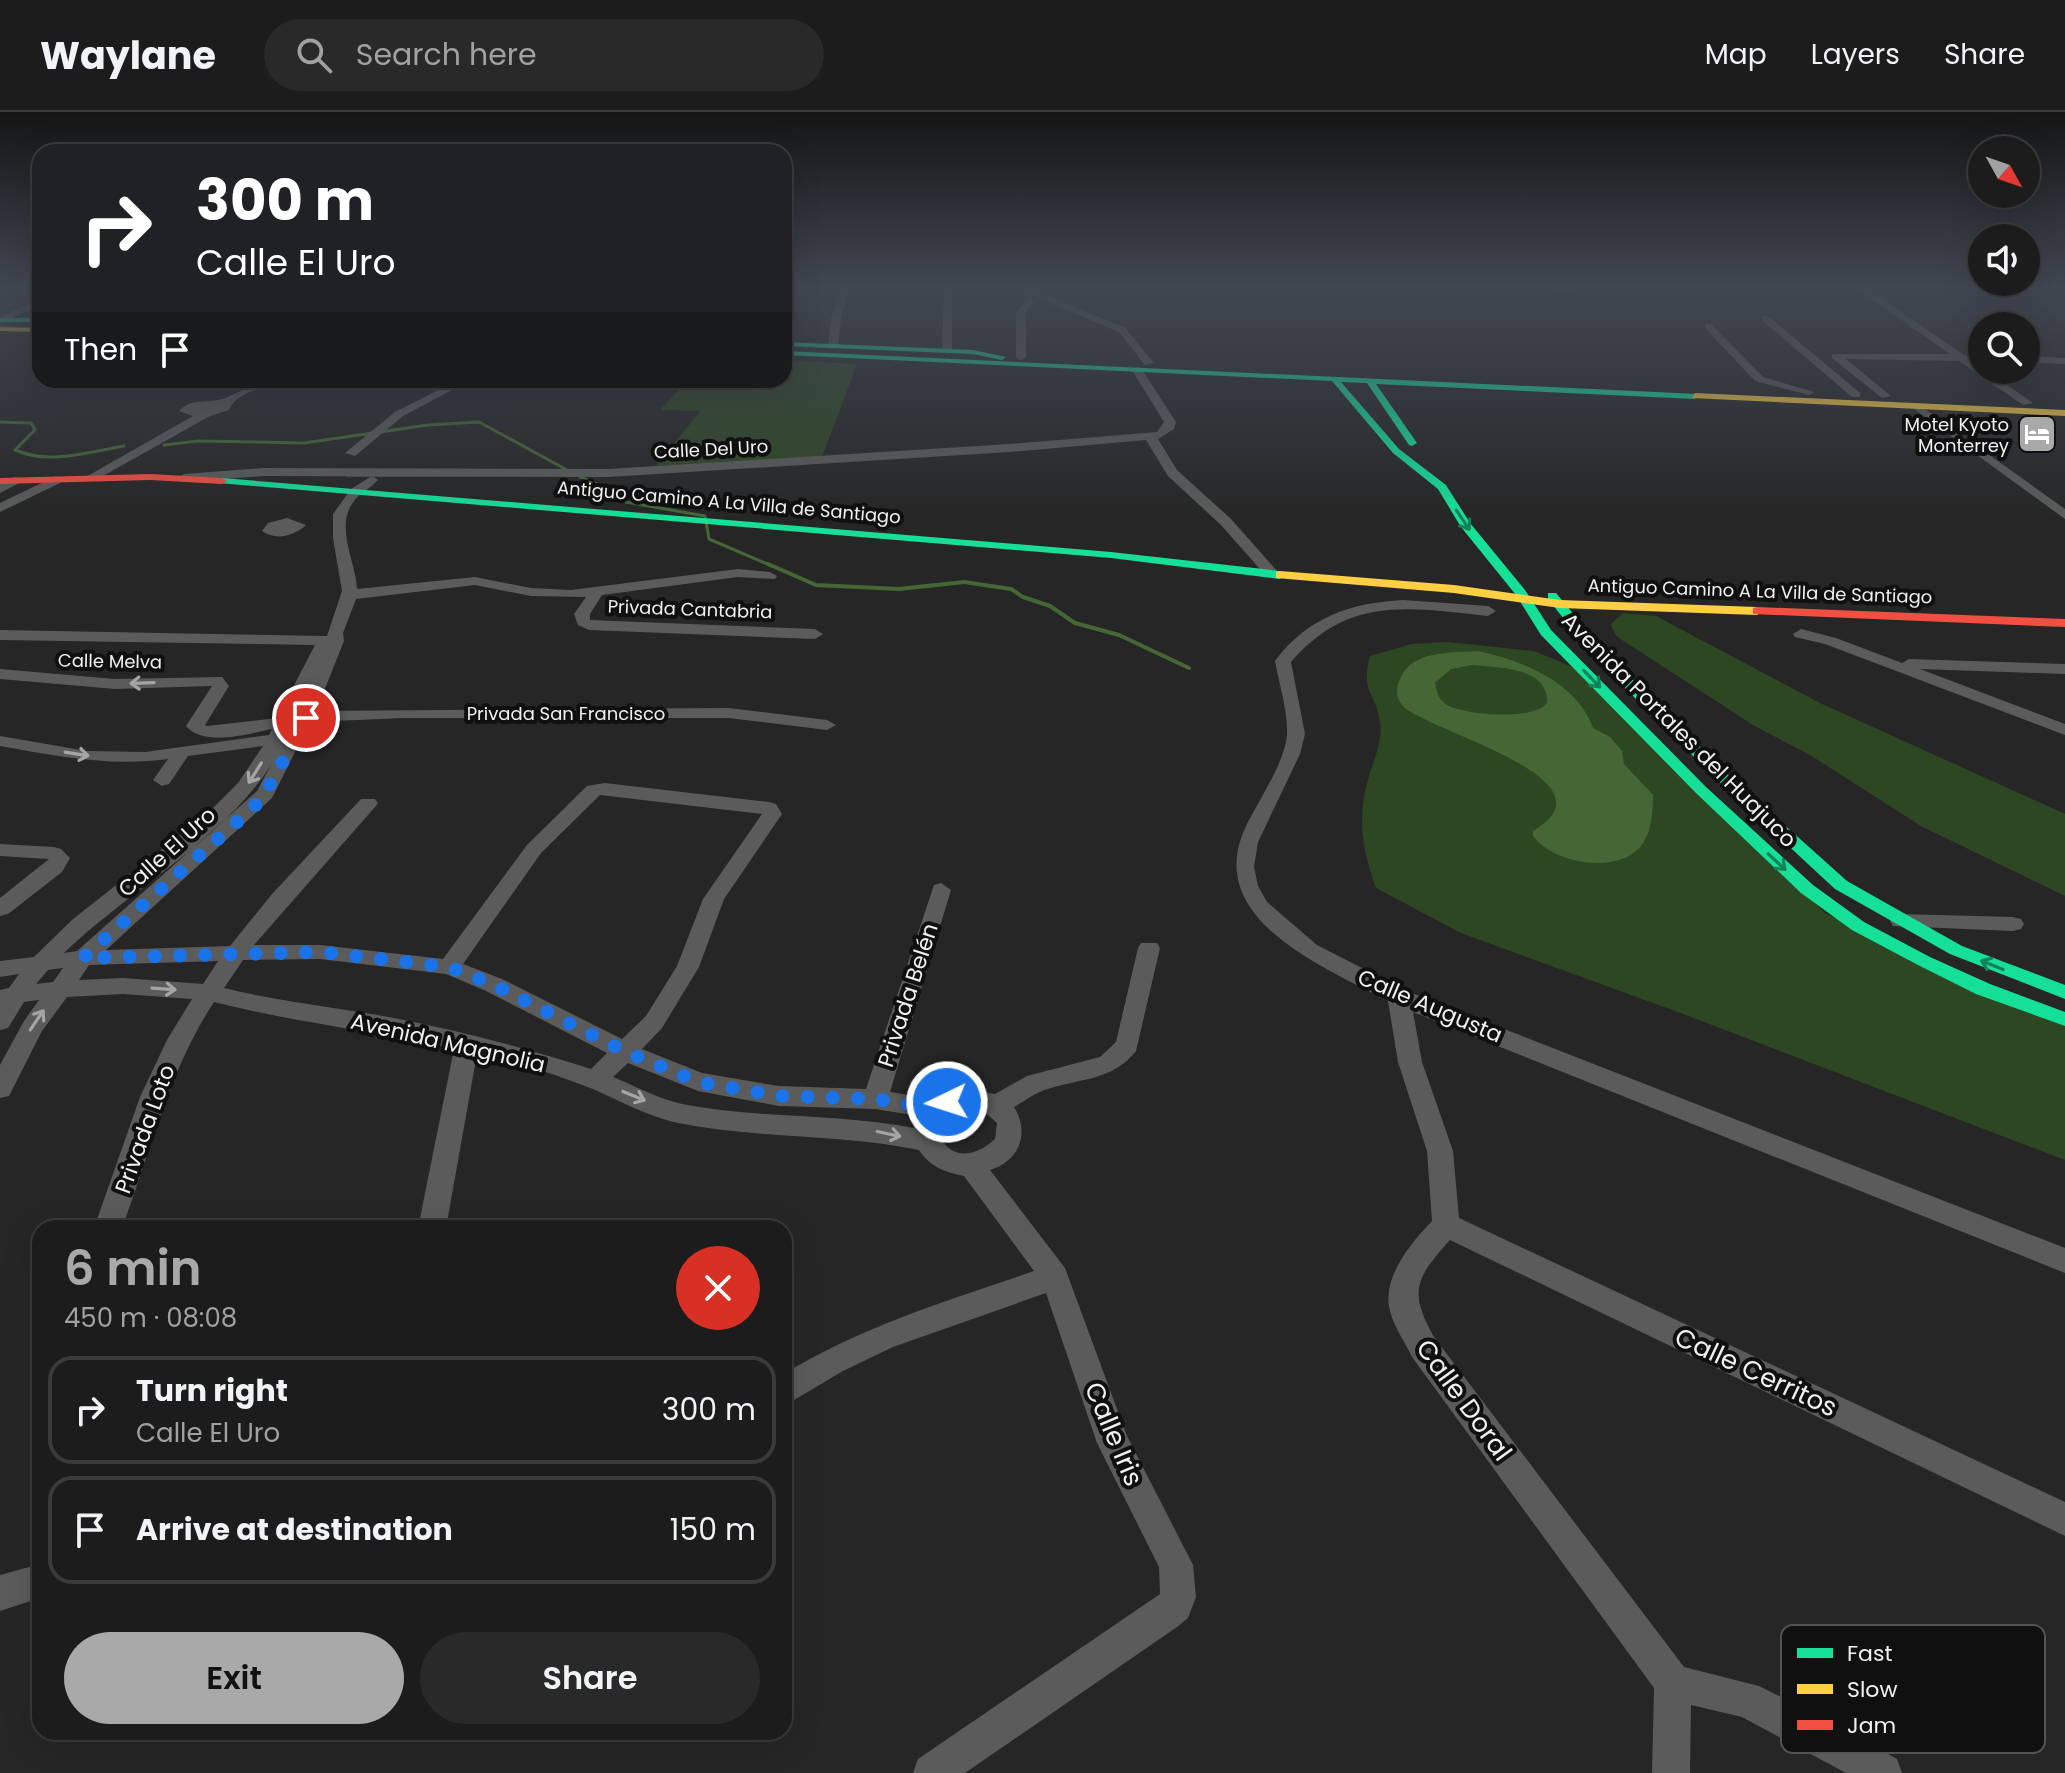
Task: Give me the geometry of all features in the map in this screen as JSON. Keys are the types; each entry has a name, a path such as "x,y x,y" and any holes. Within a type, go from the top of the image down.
{"main road":[{"path":"954,364 1001,367 1018,364"},
{"path":"1077,364 2065,404"},
{"path":"1143,367 1336,381 2065,413"},
{"name":"Avenida Portales del Huajuco","path":"1336,381 1396,451 1442,487 1465,525 1522,596 1546,632 1701,790 1807,889 1858,926 1924,961 1983,989 2065,1019"},
{"path":"1371,382 1399,427 1419,451 1457,484 1486,525 1518,560"},
{"path":"1374,427 1399,427"},
{"name":"Antiguo Camino A La Villa de Santiago","path":"9,481 184,478 356,489 1111,555 1272,574 1454,589 1481,588 1522,596 1550,594 2065,623"},
{"path":"1550,594 2065,615"},
{"name":"Avenida Portales del Huajuco","path":"1550,594 1595,649 1718,773 1822,870 1852,892 1956,950 2065,992"},
{"path":"1564,651 1595,649"}],"street":[{"path":"1141,364 1170,422 1165,432 1151,437 1155,448 1176,476 1228,524 1272,574"},
{"path":"1744,364 1761,381 1809,392"},
{"path":"1819,364 1856,395"},
{"path":"1844,364 1886,396"},
{"path":"1969,364 2027,403"},
{"path":"90,478 207,407 224,391 234,388"},
{"path":"0,508 63,479 186,408 226,402 252,388"},
{"path":"351,453 399,414 450,388"},
{"path":"1918,407 2065,515"},
{"name":"Calle Del Uro","path":"184,478 252,472 608,473 1151,437"},
{"path":"310,525 338,521 341,506 356,489 384,473"},
{"path":"0,489 9,481"},
{"name":"Calle El Uro","path":"0,1089 32,1027 83,958 254,807 273,780 289,728 332,638 349,592 338,521"},
{"name":"Privada Cantabria","path":"770,576 738,573 596,593 581,619 589,625 815,634"},
{"path":"349,592 475,581 546,594 596,593"},
{"name":"Calle Augusta","path":"1488,611 1387,605 1349,610 1296,643 1283,661 1296,734 1291,754 1248,842 1244,867 1248,886 1258,906 1309,950 1399,997 1724,1123 2065,1261"},
{"path":"1801,634 1891,664 2065,730"},
{"path":"0,635 332,638"},
{"path":"1891,664 2065,669"},
{"name":"Calle Melva","path":"0,674 115,684 220,683 219,691 195,726 204,732 249,728"},
{"name":"Privada San Francisco","path":"289,728 363,714 659,712 728,713 827,725"},
{"path":"236,745 249,728 289,728"},
{"path":"0,741 87,756 145,757 236,745 289,728"},
{"name":"Calle El Uro","path":"0,1022 7,996 38,963 243,790 289,728"},
{"path":"162,780 181,754"},
{"path":"449,967 534,849 585,795 594,790 769,808 772,814 714,899 688,967 654,1022 595,1080"},
{"name":"Privada Loto","path":"111,1220 159,1081 207,992 237,953 368,803"},
{"path":"0,850 54,853 60,858 55,867 0,909"},
{"name":"Privada Belén","path":"875,1099 941,890"},
{"path":"1901,921 2013,924"},
{"path":"997,1105 1037,1083 1098,1071 1121,1056 1127,1045 1149,948"},
{"path":"0,969 83,958 320,952 449,967 494,985 624,1051 698,1082 779,1096 875,1099 936,1109"},
{"path":"123,986 147,955"},
{"name":"Avenida Magnolia","path":"7,996 58,989 123,986 207,992 268,1007 391,1026 514,1053 595,1080 677,1113 803,1129 871,1130 925,1141"},
{"path":"1399,997 1410,1062 1440,1151 1446,1225"},
{"path":"434,1220 467,1043"},
{"path":"960,1098 986,1100 997,1105 1010,1123 1012,1134 1000,1154 972,1166 943,1161 925,1141 924,1130 928,1118 936,1109 960,1098"},
{"name":"Calle Iris","path":"932,1773 1164,1614 1175,1605 1180,1588 1176,1565 1113,1443 1055,1277 972,1166"},
{"name":"Calle Cerritos","path":"1446,1225 2065,1519"},
{"name":"Calle Doral","path":"1446,1225 1415,1264 1405,1285 1403,1302 1410,1322 1423,1347 1673,1683"},
{"path":"792,1386 832,1361 884,1336 1055,1277"},
{"path":"0,1593 32,1583"},
{"path":"1671,1773 1673,1683 1746,1699 1781,1716"},
{"path":"1849,1753 1883,1773"}],"shaded area":[{"path":"792,364 857,364 822,457 656,466 700,411 660,410 681,388 792,388"},
{"path":"1623,613 1656,616 1822,704 2065,814 2065,896 1921,826 1810,755 1753,725 1616,636 1611,624"},
{"path":"1447,642 1534,651 1575,668 1825,913 2065,1026 2065,1160 1461,933 1376,888 1365,849 1362,824 1364,797 1381,730 1368,686 1370,656 1412,644"},
{"path":"1478,651 1529,667 1561,686 1585,712 1593,728 1610,737 1622,751 1624,764 1653,795 1648,832 1633,853 1620,860 1588,862 1556,854 1543,846 1533,836 1533,831 1554,812 1553,793 1536,775 1402,705 1397,695 1398,684 1407,668 1415,662 1446,653","holes":["1472,665 1520,671 1531,676 1540,682 1547,703 1540,709 1514,714 1483,714 1447,705 1437,692 1435,683 1451,669"]}],"waterway":[{"path":"0,422 31,423 35,430 15,450 42,457 69,456 124,446"},
{"path":"164,445 198,441 304,443 428,425 479,422 567,470"},
{"path":"580,477 608,489 626,502 705,516 709,539 772,566"},
{"path":"768,564 816,585 899,589 964,582 1011,589 1023,597 1050,606 1075,623 1119,635 1189,668"}],"traffic: fast":[{"path":"1007,364 1695,396"},
{"path":"1336,381 1396,451 1442,487 1465,525 1521,593 1546,632 1701,790 1807,889 1858,926 1924,961 1983,989 2065,1019"},
{"path":"1371,382 1412,443"},
{"path":"222,481 1111,555 1280,575"},
{"path":"1552,596 1600,655 1718,773 1841,885 1956,950 2065,992"}],"traffic: slow":[{"path":"1695,396 2065,413"},
{"path":"1280,575 1454,589 1560,604 1757,611"}],"traffic: jam":[{"path":"0,481 150,477 222,481"},
{"path":"1757,611 2065,623"}],"place":[{"name":"Motel Kyoto Monterrey","path":"2037,434"}],"route":[{"path":"306,718 265,794 254,807 83,958 320,952 449,967 494,985 624,1051 698,1082 779,1096 875,1099 936,1109 947,1102"}]}
